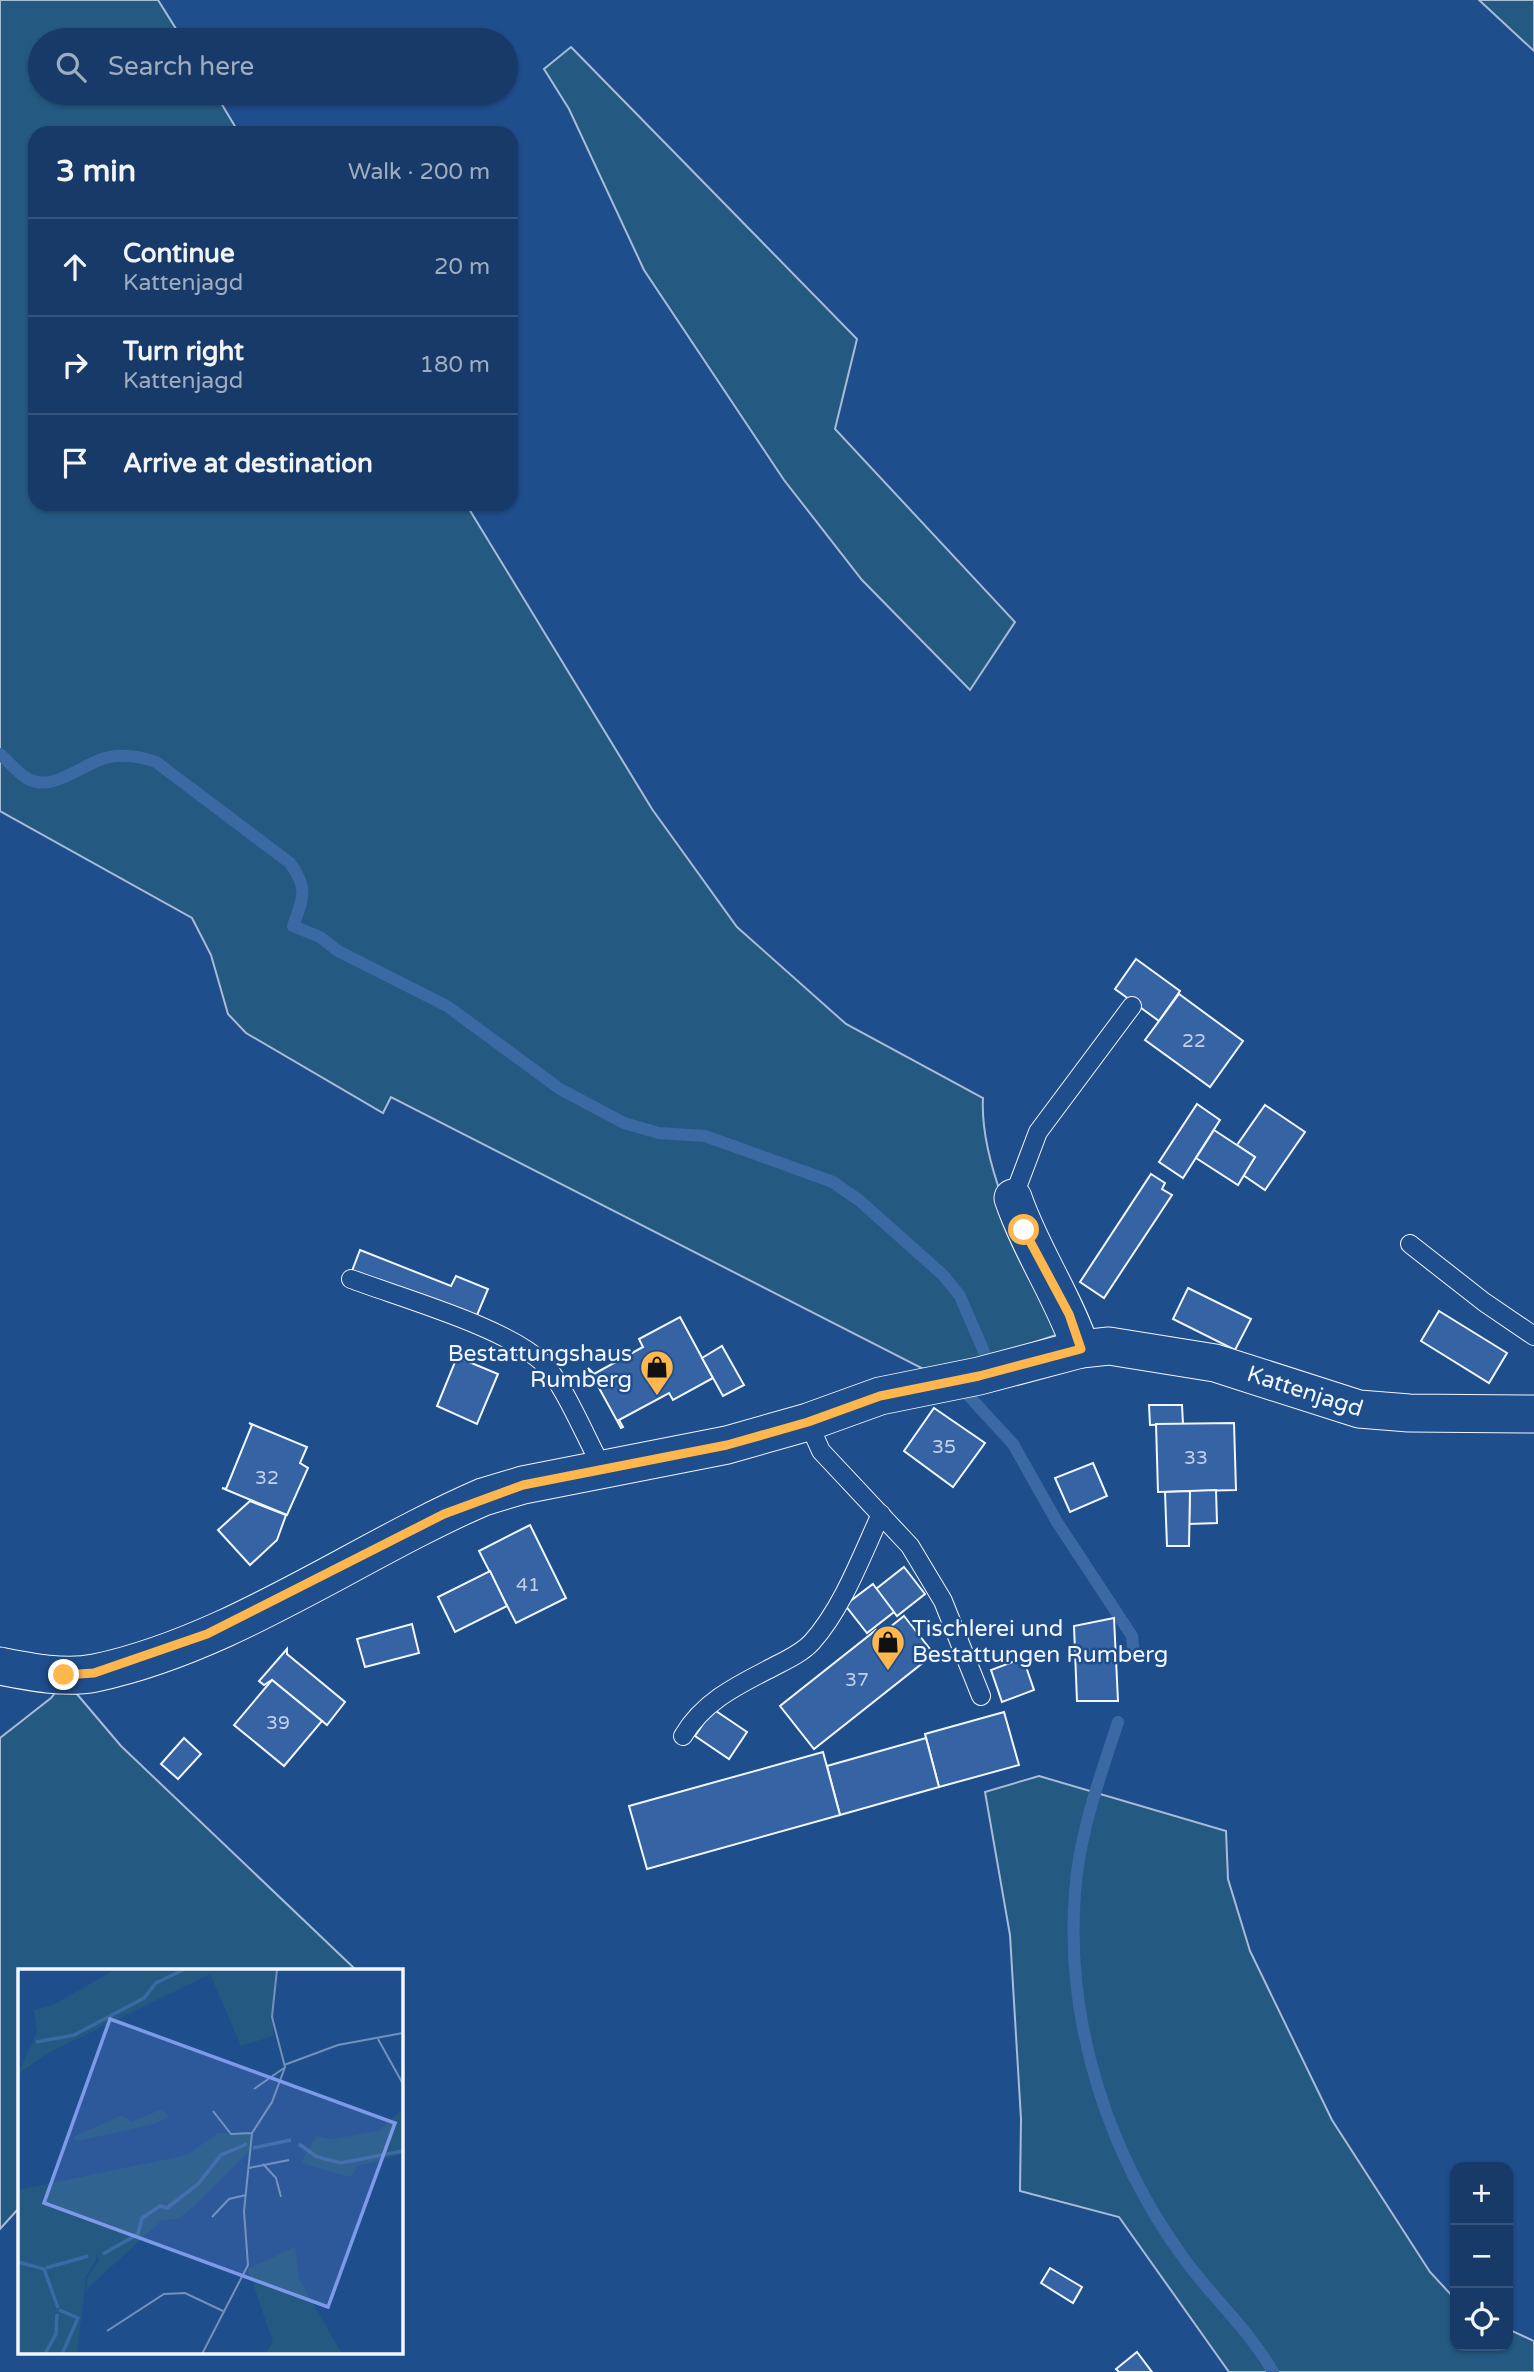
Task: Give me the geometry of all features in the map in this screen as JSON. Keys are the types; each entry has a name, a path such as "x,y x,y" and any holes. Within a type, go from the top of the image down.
{"street":[{"path":"1013,1198 1024,1230 1069,1314 1081,1349"},
{"name":"Kattenjagd","path":"0,1666 64,1675 94,1673 143,1659 207,1634 483,1497 523,1485 727,1445 808,1422 880,1396 979,1376 1081,1349 1109,1346 1138,1348 1215,1363 1359,1409 1409,1413 1534,1414"}],"lane":[{"path":"1013,1198 1038,1132 1132,1006"},
{"path":"1410,1244 1483,1302 1534,1336"},
{"path":"351,1279 500,1336 531,1354 552,1374 603,1469"},
{"path":"808,1422 821,1451 911,1546 943,1601 981,1696"},
{"path":"682,1736 693,1719 722,1694 790,1659 811,1643 853,1575 881,1514"}],"shaded area":[{"path":"0,0 158,0 176,28 28,28 28,105 222,105 235,126 28,126 28,511 470,511 652,809 737,927 846,1024 983,1098 989,1156 998,1187 1062,1333 935,1375 391,1097 383,1113 246,1033 228,1014 211,955 192,918 0,811"},
{"path":"1479,0 1534,0 1534,51"},
{"path":"571,47 857,339 835,429 1015,622 970,690 862,580 784,480 644,270 569,109 544,69"},
{"path":"65,1680 121,1746 355,1969 18,1969 18,2209 0,2229 0,1738 51,1698"},
{"path":"1039,1776 1226,1831 1228,1879 1250,1951 1332,2120 1430,2272 1450,2294 1450,2351 1513,2351 1513,2331 1534,2341 1534,2372 1229,2372 1119,2217 1020,2191 1021,2119 1010,1935 985,1792"}],"building":[{"path":"1136,959 1180,991 1159,1021 1115,989"},
{"path":"1179,994 1243,1041 1210,1087 1145,1040"},
{"path":"1197,1104 1220,1120 1183,1178 1159,1162"},
{"path":"1265,1105 1305,1132 1265,1190 1243,1175 1255,1157 1237,1145"},
{"path":"1214,1130 1255,1157 1238,1185 1196,1158"},
{"path":"1151,1174 1165,1183 1162,1189 1172,1195 1104,1298 1080,1282"},
{"path":"360,1250 451,1286 456,1276 488,1289 475,1320 352,1271"},
{"path":"1188,1288 1251,1319 1235,1350 1173,1319"},
{"path":"1439,1311 1507,1353 1489,1383 1421,1341"},
{"path":"680,1317 713,1378 673,1400 669,1393 619,1420 623,1427 621,1428 588,1368 594,1374 643,1347 639,1339"},
{"path":"722,1346 744,1385 723,1396 702,1358"},
{"path":"457,1357 498,1374 477,1424 437,1406"},
{"path":"1149,1405 1182,1405 1183,1424 1150,1425"},
{"path":"934,1408 985,1443 953,1487 904,1451"},
{"path":"249,1423 307,1447 300,1463 308,1468 287,1515 222,1488 226,1489 252,1425"},
{"path":"1234,1423 1236,1490 1158,1492 1156,1424"},
{"path":"1093,1463 1107,1496 1070,1512 1055,1478"},
{"path":"1216,1490 1217,1523 1189,1524 1190,1491"},
{"path":"1190,1491 1189,1546 1167,1546 1165,1492"},
{"path":"250,1501 286,1515 277,1540 250,1565 218,1530"},
{"path":"530,1525 566,1598 516,1623 479,1551"},
{"path":"904,1567 925,1594 897,1616 876,1589"},
{"path":"490,1571 507,1606 455,1632 438,1597"},
{"path":"873,1584 894,1612 867,1633 845,1605"},
{"path":"904,1616 934,1654 814,1749 780,1706 876,1630 880,1635"},
{"path":"1114,1618 1118,1701 1077,1701 1074,1626"},
{"path":"412,1624 419,1653 365,1667 357,1639"},
{"path":"287,1649 287,1654 345,1702 327,1725 272,1680 264,1685 259,1681"},
{"path":"1023,1658 1034,1690 1002,1702 991,1670"},
{"path":"272,1680 322,1721 284,1766 234,1725"},
{"path":"713,1709 747,1732 729,1759 695,1736"},
{"path":"1004,1712 1019,1765 939,1787 925,1734"},
{"path":"184,1738 201,1754 178,1779 161,1764"},
{"path":"926,1738 939,1787 840,1815 827,1766"},
{"path":"823,1752 840,1815 647,1869 629,1806"},
{"path":"1050,2268 1082,2287 1073,2303 1041,2283"},
{"path":"1137,2352 1152,2372 1119,2372 1116,2369"}],"waterway":[{"path":"0,754 25,777 44,782 54,781 109,757 129,756 156,762 290,863 302,887 293,926 320,937 338,951 447,1006 560,1089 624,1123 659,1133 705,1136 833,1182 860,1201 943,1275 960,1296 984,1352"},
{"path":"967,1394 1013,1444 1057,1522 1132,1636 1134,1655"},
{"path":"1118,1722 1091,1806 1077,1870 1074,1941 1077,1990 1085,2038 1097,2085 1114,2132 1158,2219 1185,2260 1242,2328 1273,2372"}],"place":[{"name":"Bestattungshaus Rumberg","path":"657,1397"},
{"name":"Tischlerei und Bestattungen Rumberg","path":"888,1672"}],"route":[{"path":"64,1675 94,1673 143,1659 207,1634 444,1514 483,1497 523,1485 727,1445 808,1422 880,1396 979,1376 1081,1349 1069,1314 1024,1230"}]}
